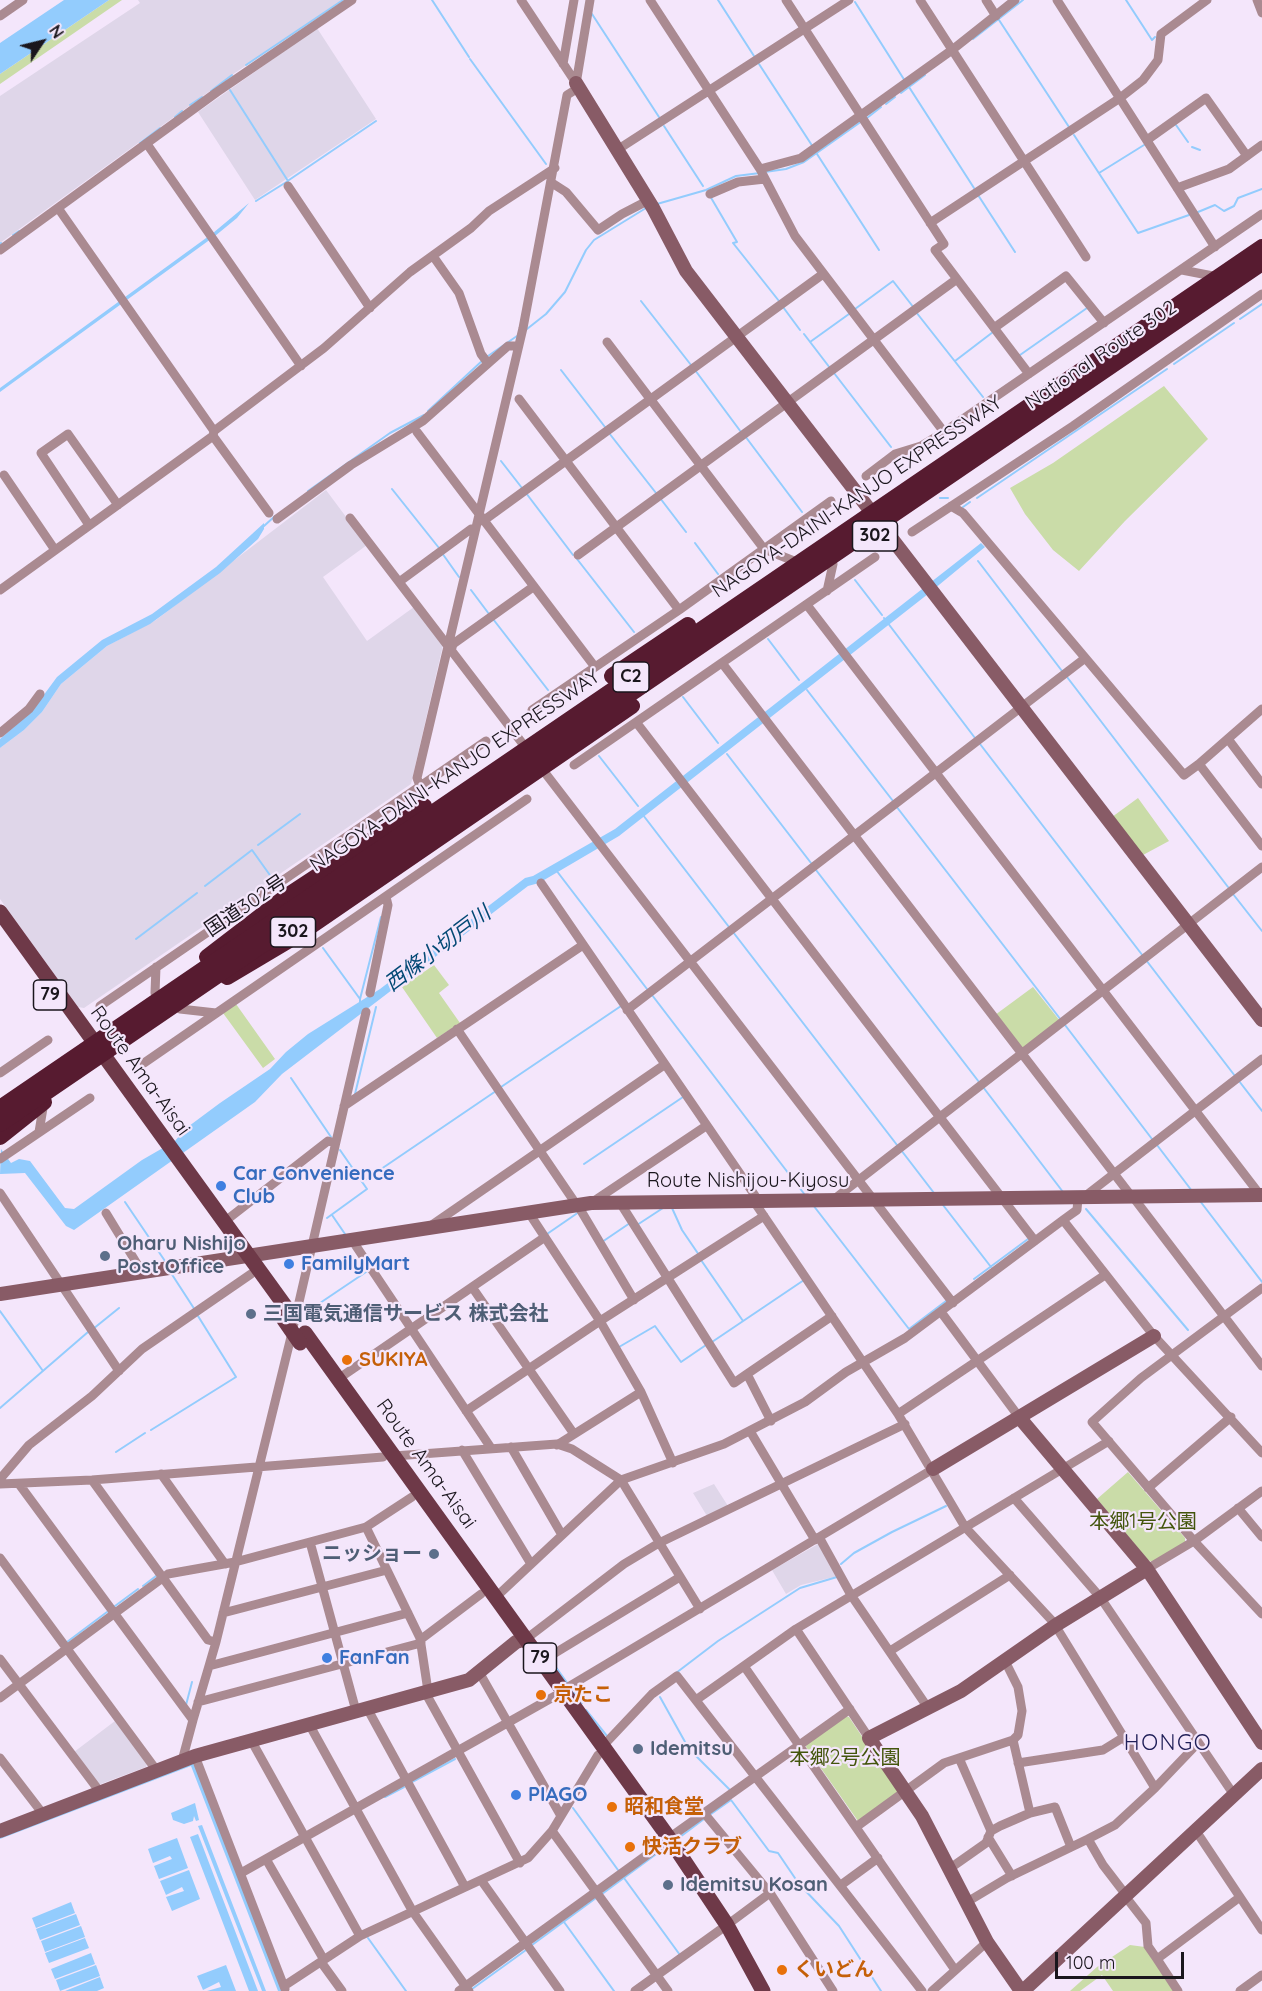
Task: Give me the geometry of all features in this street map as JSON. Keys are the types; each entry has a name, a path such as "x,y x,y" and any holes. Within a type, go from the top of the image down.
{"highway":[{"name":"NAGOYA-DAINI-KANJO EXPRESSWAY","path":"1,1100 1262,247"},
{"name":"NAGOYA-DAINI-KANJO EXPRESSWAY","path":"0,1124 1262,263"},
{"name":"National Route 302","path":"473,806 885,529 1262,271"},
{"path":"207,957 284,898 667,637 861,520"},
{"path":"223,980 301,933 605,726 760,605"},
{"name":"国道302号","path":"1,1100 374,844 403,830 473,806"},
{"name":"302","path":"44,1102 473,806"},
{"path":"0,1134 44,1102"}],"main road":[{"name":"Route Ama-Aisai","path":"0,912 87,1040"},
{"name":"Route Ama-Aisai","path":"0,926 87,1040 666,1841 724,1927 763,1991"},
{"name":"Route Ama-Aisai","path":"174,1160 224,1222 251,1274 286,1315"},
{"name":"Route Ama-Aisai","path":"303,1338 338,1379 412,1497 488,1595"},
{"name":"Route Ama-Aisai","path":"521,1641 542,1661 559,1693"},
{"name":"Route Ama-Aisai","path":"724,1927 753,1991"}],"street":[{"path":"0,16 23,0"},
{"path":"0,249 217,92 352,0"},
{"path":"521,0 651,204 686,271 1262,1020"},
{"path":"563,64 574,0"},
{"path":"420,786 417,778 449,648 474,529 480,518 552,183 567,95 574,90 576,83 590,0"},
{"path":"650,0 762,174 795,236 944,432"},
{"path":"786,0 944,244 935,250 1029,374"},
{"path":"617,150 849,0"},
{"path":"920,0 1086,257"},
{"path":"986,0 996,15"},
{"path":"711,194 801,158 862,118 953,52 1016,0"},
{"path":"1057,0 1215,247"},
{"path":"930,223 1120,99 1154,68 1158,60 1159,40 1165,29 1193,13 1207,0"},
{"path":"1257,0 1262,13"},
{"path":"1147,140 1206,98 1247,156"},
{"path":"147,144 301,366"},
{"path":"1177,188 1230,169 1262,145"},
{"path":"0,590 118,505 301,366 410,272 471,228 489,211 555,168"},
{"path":"552,183 566,192 598,230 651,204"},
{"path":"288,186 370,308"},
{"path":"58,208 213,434 273,516 423,421 486,360 520,337"},
{"path":"866,476 895,454 921,447 944,432 1262,214"},
{"path":"433,256 459,293 486,360"},
{"path":"1182,270 1245,282"},
{"path":"480,518 566,460 823,274"},
{"path":"994,328 1066,276 1104,323"},
{"path":"578,555 957,279"},
{"path":"912,532 1262,294"},
{"path":"608,342 764,549 827,568 827,591"},
{"path":"519,399 679,610"},
{"path":"417,432 595,667"},
{"path":"89,525 41,453 68,434 118,505"},
{"path":"4,476 55,550"},
{"path":"532,710 679,610 831,501"},
{"path":"951,506 963,513 1184,775 1260,714"},
{"path":"350,518 953,1303"},
{"path":"399,582 474,529"},
{"path":"574,765 875,557"},
{"path":"449,648 533,587"},
{"path":"807,605 1261,1196"},
{"path":"627,1010 1084,659"},
{"path":"722,663 1262,1366"},
{"path":"0,734 29,709 40,694"},
{"path":"622,707 623,731"},
{"path":"636,722 1035,1241"},
{"path":"1228,739 1262,784"},
{"path":"100,1006 486,741"},
{"path":"1199,764 1262,846"},
{"path":"401,799 473,806 475,835"},
{"path":"144,1063 527,799"},
{"path":"833,1200 1262,867"},
{"path":"541,883 864,1362 933,1469 965,1527 1055,1625 1155,1788"},
{"path":"370,993 388,905 386,897"},
{"path":"344,1106 583,945"},
{"path":"154,993 156,967"},
{"path":"180,1009 216,1014"},
{"path":"182,1761 236,1562 366,1012"},
{"path":"457,1029 576,1204 633,1300"},
{"path":"0,1072 48,1040"},
{"path":"198,1702 420,1641 531,1564 621,1480 673,1463 771,1421 806,1402 864,1362 905,1338 1077,1210 1081,1198 1262,1059"},
{"path":"427,1228 664,1065"},
{"path":"0,1159 90,1098"},
{"path":"39,1132 44,1102"},
{"path":"591,1203 706,1126"},
{"path":"224,1222 328,1141 335,1143"},
{"path":"0,1193 118,1371"},
{"name":"Route Nishijou-Kiyosu","path":"0,1293 576,1204 619,1201 1261,1196"},
{"path":"619,1201 734,1383 832,1316"},
{"path":"106,1213 142,1272"},
{"path":"529,1213 600,1321 641,1392 673,1463"},
{"path":"466,1411 600,1321 764,1216"},
{"path":"1063,1220 1155,1336 1262,1453"},
{"path":"338,1379 545,1237"},
{"path":"352,1240 491,1448"},
{"path":"0,1479 29,1445 92,1396 142,1349 251,1274"},
{"path":"898,1414 1105,1275"},
{"path":"472,1287 574,1434"},
{"path":"1262,1288 1141,1378 1092,1422 1194,1541 1262,1614"},
{"path":"941,1312 1019,1417 1147,1569 1262,1743"},
{"path":"241,1873 508,1723 1155,1336"},
{"path":"747,1374 771,1421"},
{"path":"557,1445 641,1392"},
{"path":"1148,1488 1231,1417"},
{"path":"0,1831 195,1756 469,1680 624,1564 659,1543 904,1424"},
{"path":"750,1431 851,1595 928,1708"},
{"path":"696,1700 796,1629 1109,1441"},
{"path":"0,1484 92,1480 462,1450 557,1445 572,1449 621,1480 700,1609"},
{"path":"511,1447 562,1535"},
{"path":"462,1450 531,1564"},
{"path":"161,1474 225,1564"},
{"path":"92,1480 208,1640 216,1641"},
{"path":"20,1484 193,1720"},
{"path":"869,1738 961,1691 1055,1625 1194,1541 1262,1491"},
{"path":"0,1698 163,1577 236,1562 366,1527 412,1497"},
{"path":"1014,1498 1100,1597 1234,1795"},
{"path":"1239,1508 1262,1537"},
{"path":"366,1527 420,1641 426,1692 520,1863"},
{"path":"310,1542 343,1664 362,1710 406,1780 465,1887"},
{"path":"1,1561 157,1771"},
{"path":"223,1613 387,1570"},
{"path":"890,1651 1010,1575"},
{"path":"542,1661 680,1577"},
{"path":"209,1666 408,1613"},
{"path":"796,1629 922,1816 987,1942 1022,1991 1262,1769"},
{"path":"0,1659 100,1792"},
{"path":"856,1827 944,1764 1013,1740 1018,1735 1022,1711 1018,1687 1004,1659"},
{"path":"744,1666 956,1970"},
{"path":"479,1672 561,1816"},
{"path":"195,1756 285,1988 360,1936 528,1858 552,1831 601,1751 652,1694 677,1676 922,1991"},
{"path":"309,1724 413,1912 465,1989 595,1892 850,1709"},
{"path":"1018,1763 1102,1750 1124,1737"},
{"path":"251,1740 360,1936"},
{"path":"1013,1740 1030,1813"},
{"path":"967,1902 1012,1876 1114,1825 1155,1788 1198,1743"},
{"path":"0,1758 43,1814"},
{"path":"959,1758 990,1834 1012,1876"},
{"path":"949,1869 986,1843 990,1834 1030,1813 1055,1807 1071,1846"},
{"path":"704,1813 770,1893 833,1991"},
{"path":"552,1831 668,1991"},
{"path":"1196,1831 1262,1930"},
{"path":"1088,1839 1103,1865 1146,1923 1148,1946 1178,1991"},
{"path":"841,1885 878,1858"},
{"path":"266,1859 322,1961 342,1991"},
{"path":"481,1880 560,1991"},
{"path":"635,1991 770,1893"},
{"path":"1157,1959 1240,1897"},
{"path":"932,1991 987,1942"},
{"path":"1240,1991 1262,1975"}],"shaded area":[{"path":"138,0 342,0 232,75 0,243 0,96 140,3"},
{"path":"317,28 376,119 255,200 198,112"},
{"path":"326,490 367,545 323,577 367,641 414,607 443,645 411,784 84,1008 78,1007 0,899 0,748 24,730 42,712 61,684 107,646 156,620"},
{"path":"714,1484 728,1506 707,1516 693,1493"},
{"path":"820,1543 838,1576 801,1585 786,1594 772,1570"},
{"path":"115,1721 147,1764 146,1767 98,1785 74,1752"}],"green space":[{"path":"109,0 122,0 0,84 0,74"},
{"path":"1164,386 1208,439 1125,521 1079,571 1053,550 1025,514 1010,488 1053,463"},
{"path":"1138,798 1169,841 1143,855 1112,817"},
{"path":"434,965 449,985 439,993 460,1023 437,1038 402,987"},
{"path":"1033,987 1060,1021 1023,1049 995,1015"},
{"path":"236,1004 275,1059 263,1068 223,1013"},
{"name":"本郷1号公園","path":"1128,1472 1185,1538 1185,1542 1152,1562 1097,1499"},
{"name":"本郷2号公園","path":"845,1716 849,1717 899,1792 858,1821 806,1747 807,1743"},
{"path":"1130,1945 1145,1947 1174,1991 1113,1991 1102,1975 1080,1991 1070,1991 1097,1967"}],"water":[{"path":"64,0 109,0 0,74 0,43"},
{"path":"249,203 237,218 215,236 0,392 0,388 213,233"},
{"path":"264,523 264,529 258,539 220,573 150,624 107,646 61,684 42,712 24,730 0,748 0,739 32,711 57,677 102,640 152,614 216,567"},
{"name":"西條小切戸川","path":"981,543 985,547 928,594 619,836 539,883 528,886 282,1074 255,1102 74,1230 66,1226 25,1173 0,1174 1,1149 11,1163 19,1159 30,1161 65,1208 74,1209 142,1160 175,1141 185,1129 270,1069 308,1034 380,989 525,878 533,876 615,829"},
{"path":"193,1760 282,1991 278,1991 191,1766 0,1839 0,1835"},
{"path":"195,1803 199,1820 196,1821 194,1816 193,1821 184,1824 173,1820 171,1813"},
{"path":"202,1825 266,1991 262,1991 198,1826"},
{"path":"198,1834 258,1991 249,1991 190,1837"},
{"path":"177,1838 188,1868 159,1879 154,1866 172,1859 170,1856 153,1863 148,1849"},
{"path":"189,1870 200,1899 172,1911 166,1897 184,1891 182,1887 166,1895 160,1881"},
{"path":"71,1902 75,1913 36,1928 32,1918"},
{"path":"76,1914 80,1925 40,1940 36,1929"},
{"path":"81,1926 85,1937 45,1952 41,1941"},
{"path":"85,1938 89,1948 49,1963 45,1953"},
{"path":"91,1953 95,1964 55,1979 51,1969"},
{"path":"96,1965 100,1976 60,1991 56,1980"},
{"path":"226,1965 236,1991 207,1991 221,1987 219,1982 203,1990 197,1976"},
{"path":"100,1977 104,1988 97,1991 65,1991"}],"waterway":[{"path":"246,65 343,0"},
{"path":"432,0 469,57"},
{"path":"718,0 754,56"},
{"path":"973,39 1023,0"},
{"path":"1126,0 1152,40 1155,37"},
{"path":"855,2 905,81"},
{"path":"592,14 659,117"},
{"path":"999,20 1069,127"},
{"path":"470,59 546,164"},
{"path":"759,64 813,147"},
{"path":"211,91 232,75"},
{"path":"901,93 925,75"},
{"path":"909,87 974,188"},
{"path":"230,90 288,181 256,201"},
{"path":"190,105 202,97"},
{"path":"886,104 895,97"},
{"path":"867,118 881,107"},
{"path":"175,117 182,111"},
{"path":"289,180 376,121"},
{"path":"765,172 786,169 804,162 862,121"},
{"path":"1176,125 1188,142"},
{"path":"664,126 703,186"},
{"path":"140,143 160,128"},
{"path":"1074,135 1138,233 1189,215"},
{"path":"1099,173 1144,145"},
{"path":"1192,147 1200,150"},
{"path":"817,154 879,250"},
{"path":"657,204 706,190 736,176 760,173"},
{"path":"1198,212 1215,205 1224,211 1234,206 1238,198 1262,189"},
{"path":"978,195 1015,252"},
{"path":"710,196 737,242 733,243 779,301"},
{"path":"527,329 546,314 565,292 586,250 594,240 646,208"},
{"path":"13,235 19,231"},
{"path":"855,309 893,281 914,308"},
{"path":"641,301 691,365"},
{"path":"1240,319 1262,304"},
{"path":"783,307 800,330"},
{"path":"1020,355 1087,308"},
{"path":"916,312 983,397"},
{"path":"810,342 849,314"},
{"path":"1174,364 1234,323"},
{"path":"955,361 993,332"},
{"path":"804,334 830,368"},
{"path":"488,356 517,336"},
{"path":"428,411 483,360"},
{"path":"977,498 1167,369"},
{"path":"561,370 605,427"},
{"path":"695,370 741,432"},
{"path":"834,373 891,447"},
{"path":"308,491 390,433 424,415"},
{"path":"609,433 656,493"},
{"path":"745,436 802,512"},
{"path":"501,461 522,488"},
{"path":"392,489 439,548"},
{"path":"526,493 573,555"},
{"path":"660,498 686,532"},
{"path":"940,498 948,498"},
{"path":"963,507 970,502"},
{"path":"264,526 275,516"},
{"path":"695,543 718,574"},
{"path":"442,553 459,577"},
{"path":"577,559 634,632"},
{"path":"978,561 1062,671"},
{"path":"855,580 882,615"},
{"path":"471,590 489,614"},
{"path":"884,618 975,738"},
{"path":"493,619 548,690"},
{"path":"768,639 799,680"},
{"path":"1067,677 1228,887"},
{"path":"807,690 893,801"},
{"path":"683,697 718,743"},
{"path":"980,744 1143,956"},
{"path":"727,754 811,863"},
{"path":"599,756 638,806"},
{"path":"896,806 1061,1020"},
{"path":"258,845 300,814"},
{"path":"643,815 729,927"},
{"path":"205,886 252,850 272,878"},
{"path":"556,870 647,989"},
{"path":"816,870 979,1082"},
{"path":"136,939 197,893"},
{"path":"1233,894 1262,931"},
{"path":"360,999 381,917"},
{"path":"733,932 897,1145"},
{"path":"323,948 360,999 360,1005"},
{"path":"1146,960 1235,1076"},
{"path":"652,995 805,1195"},
{"path":"501,1087 621,1006"},
{"path":"355,1094 376,1007"},
{"path":"1065,1025 1152,1139"},
{"path":"291,1078 331,1137"},
{"path":"1239,1081 1262,1111"},
{"path":"983,1087 1063,1192"},
{"path":"362,1182 496,1091"},
{"path":"584,1164 683,1097"},
{"path":"1157,1145 1192,1191"},
{"path":"327,1218 367,1189 340,1150"},
{"path":"901,1150 934,1193"},
{"path":"1200,1201 1262,1282"},
{"path":"125,1202 167,1264"},
{"path":"813,1205 909,1329 946,1301"},
{"path":"943,1205 991,1267"},
{"path":"637,1225 663,1208"},
{"path":"672,1208 682,1230 699,1255"},
{"path":"1086,1209 1188,1330"},
{"path":"547,1234 579,1212"},
{"path":"332,1215 345,1234"},
{"path":"602,1242 630,1223"},
{"path":"974,1279 1028,1239"},
{"path":"701,1260 743,1321"},
{"path":"317,1305 369,1270"},
{"path":"171,1273 195,1310"},
{"path":"712,1342 804,1280"},
{"path":"93,1329 119,1308"},
{"path":"0,1311 43,1371"},
{"path":"151,1430 236,1377 198,1316"},
{"path":"619,1347 655,1326 681,1362 706,1345"},
{"path":"0,1408 88,1332"},
{"path":"116,1452 145,1433"},
{"path":"841,1564 854,1553 892,1532 946,1506"},
{"path":"143,1586 156,1576"},
{"path":"676,1673 718,1641 800,1588 837,1577"},
{"path":"115,1606 138,1589"},
{"path":"67,1642 107,1612"},
{"path":"550,1659 568,1684"},
{"path":"186,1705 192,1682"},
{"path":"572,1690 582,1703"},
{"path":"660,1697 689,1749 729,1789"},
{"path":"586,1710 607,1736"},
{"path":"412,1782 455,1759"},
{"path":"385,1797 404,1787"},
{"path":"711,1814 731,1800 769,1851 778,1853 799,1884 839,1926 881,1991"},
{"path":"573,1808 618,1870"},
{"path":"680,1837 704,1819"},
{"path":"602,1894 659,1852"},
{"path":"624,1878 680,1955"},
{"path":"532,1945 596,1898"},
{"path":"564,1922 614,1991"},
{"path":"368,1938 406,1991"},
{"path":"472,1989 526,1950"}],"place":[{"name":"Car Convenience Club","path":"221,1186"},
{"name":"Oharu Nishijo Post Office","path":"105,1256"},
{"name":"FamilyMart","path":"289,1264"},
{"name":"三国電気通信サービス 株式会社","path":"251,1314"},
{"name":"SUKIYA","path":"347,1360"},
{"name":"ニッショー","path":"434,1554"},
{"name":"FanFan","path":"327,1658"},
{"name":"京たこ","path":"541,1695"},
{"name":"Idemitsu","path":"638,1749"},
{"name":"PIAGO","path":"516,1795"},
{"name":"昭和食堂","path":"612,1807"},
{"name":"快活クラブ","path":"630,1847"},
{"name":"Idemitsu Kosan","path":"668,1885"},
{"name":"くいどん","path":"782,1970"}],"district":[{"name":"HONGO","path":"1168,1743"}]}
